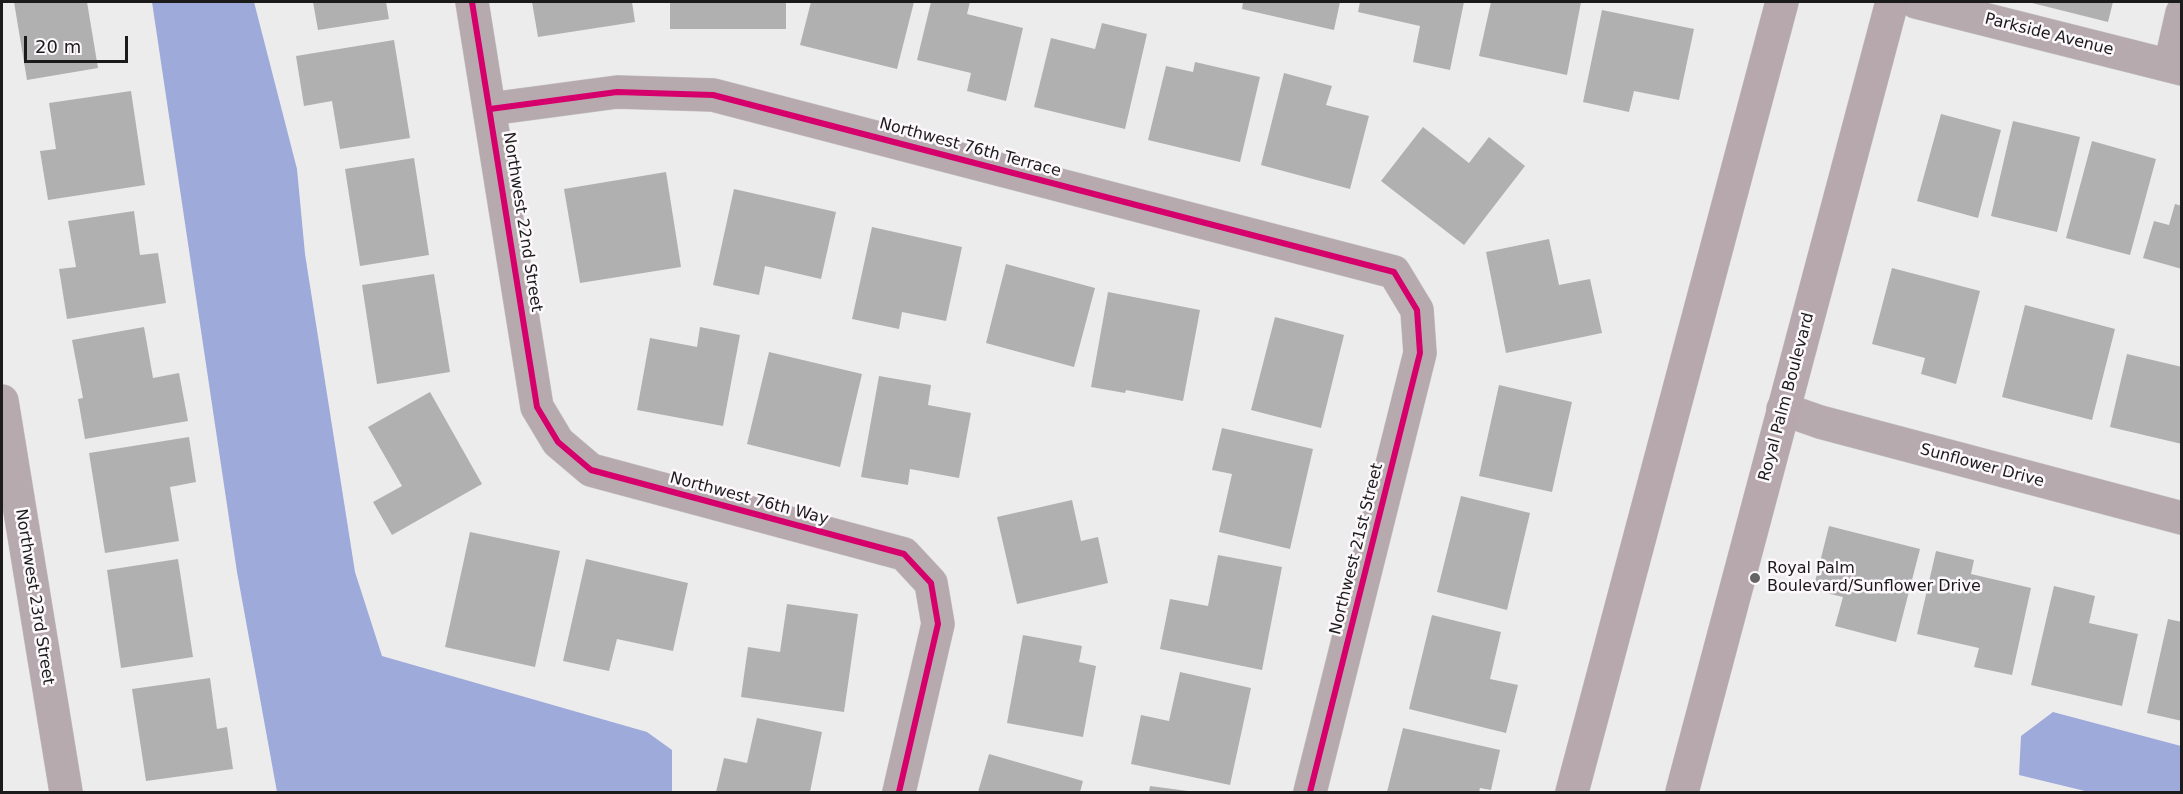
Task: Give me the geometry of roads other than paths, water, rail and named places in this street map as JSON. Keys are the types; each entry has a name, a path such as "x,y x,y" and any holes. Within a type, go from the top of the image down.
{"main road":[{"path":"1572,792 1782,2"},
{"name":"Royal Palm Boulevard","path":"1682,792 1892,2"}],"street":[{"name":"Northwest 22nd Street","path":"472,2 537,406 558,442"},
{"name":"Parkside Avenue","path":"1916,2 2176,67"},
{"path":"2176,67 2181,13"},
{"name":"Northwest 76th Terrace","path":"490,109 617,92 713,95 1394,272 1418,310"},
{"name":"Northwest 21st Street","path":"1310,792 1420,353 1418,310"},
{"name":"Northwest 23rd Street","path":"2,401 66,792"},
{"name":"Sunflower Drive","path":"1783,409 1820,422 2181,518"},
{"name":"Northwest 76th Way","path":"558,442 591,470 904,554 931,583 938,624 899,792"}],"water":[{"path":"152,2 254,2 297,169 305,254 355,572 382,656 647,732 672,750 672,792 277,792 237,572"},
{"path":"2053,712 2181,746 2181,792 2089,792 2019,775 2021,736"}],"place":[{"name":"Royal Palm Boulevard/Sunflower Drive","path":"1755,578"}]}
